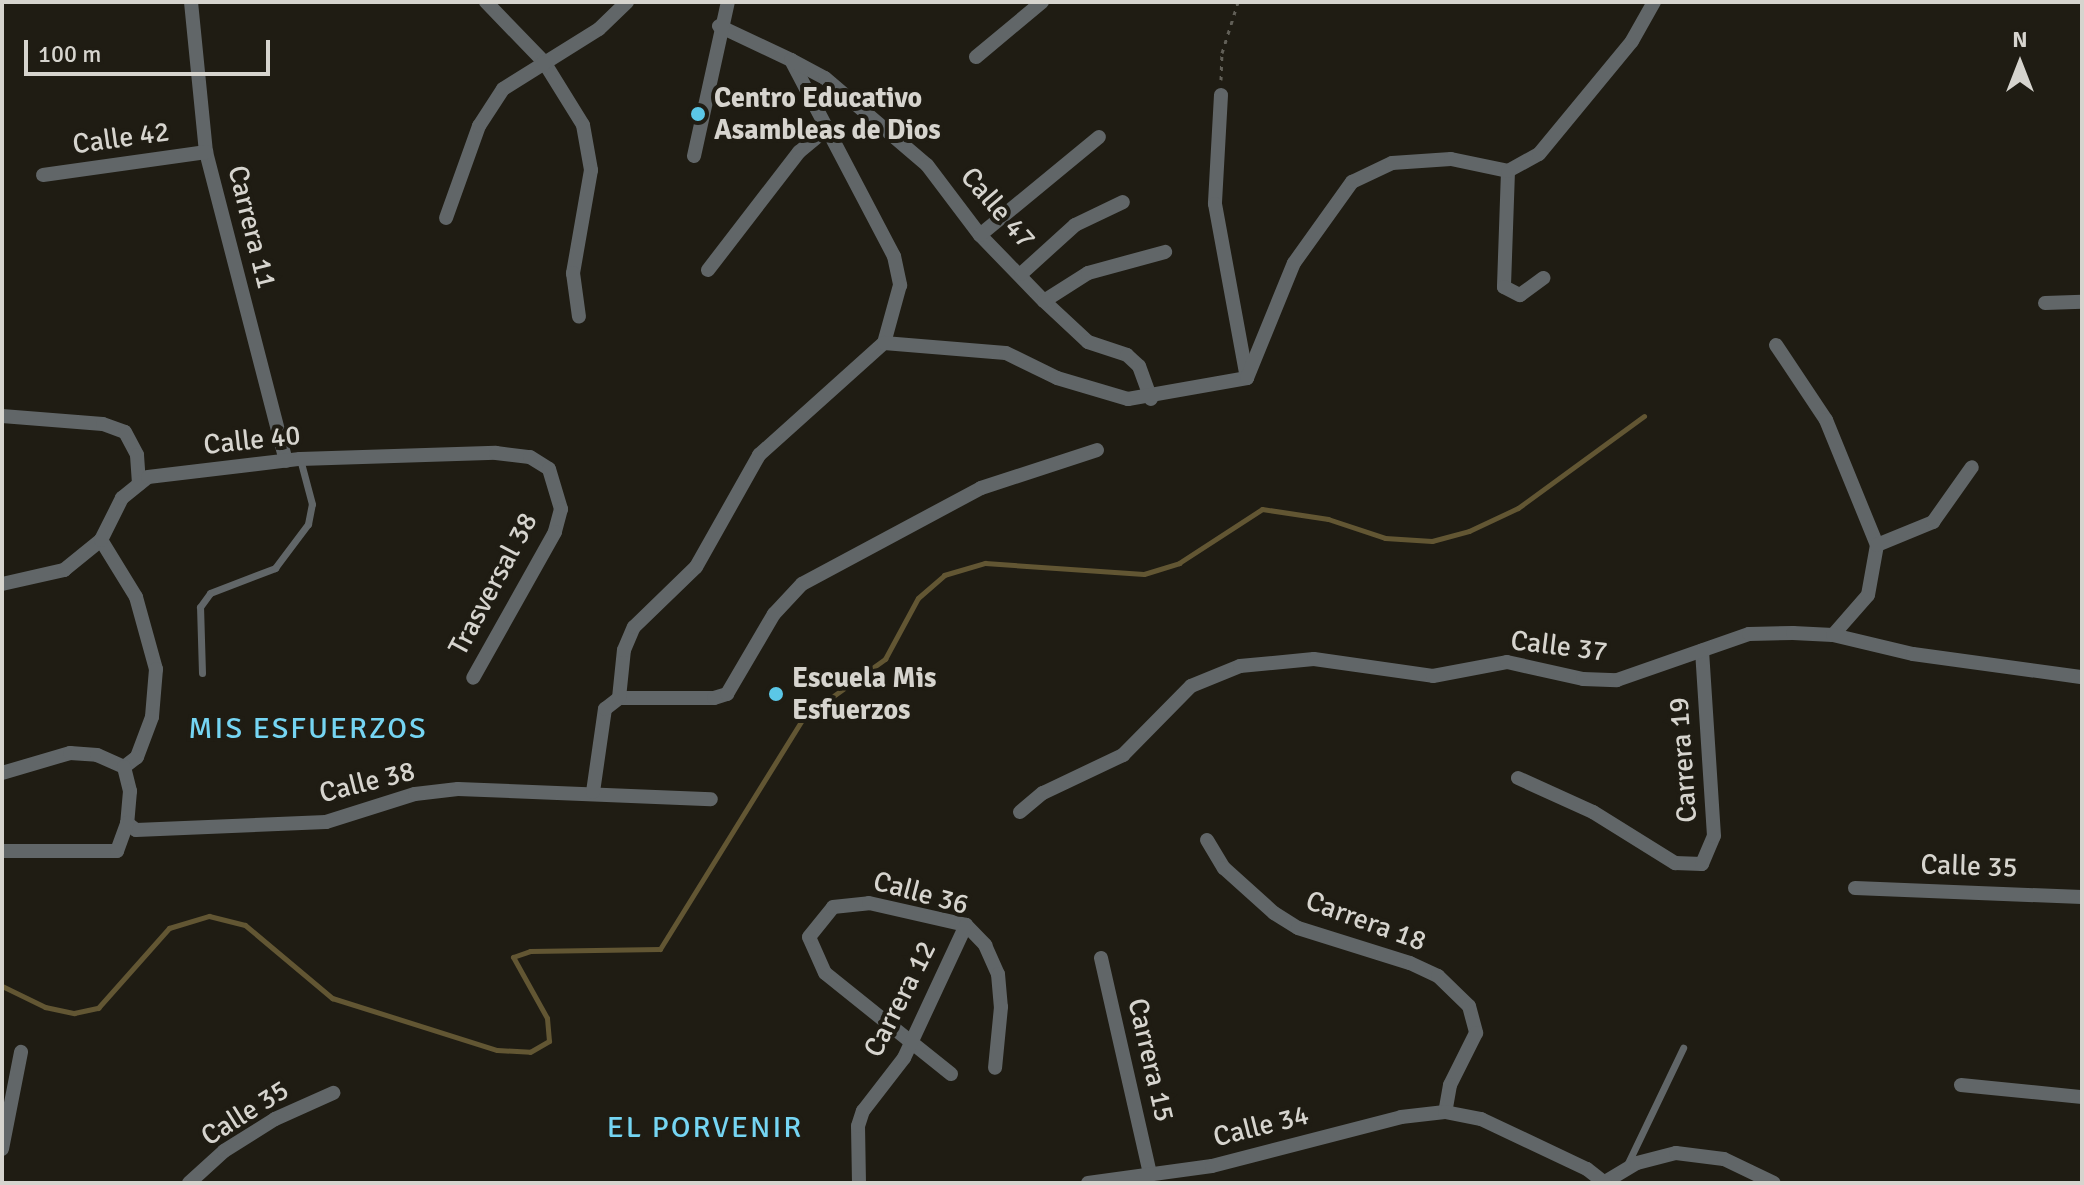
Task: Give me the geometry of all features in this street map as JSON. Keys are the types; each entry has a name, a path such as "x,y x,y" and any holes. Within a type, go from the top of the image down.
{"street":[{"name":"Carrera 11","path":"191,2 206,152 293,460"},
{"path":"486,2 544,62 583,125 591,170 573,273 579,317"},
{"path":"446,218 479,126 503,89 599,29 627,2"},
{"path":"694,156 719,26 728,2"},
{"path":"976,57 1042,2"},
{"path":"1247,378 1294,263 1352,182 1392,163 1451,159 1508,171 1539,154 1559,134 1632,41 1654,2"},
{"name":"Calle 47","path":"719,26 825,78 927,165 980,235 1044,301 1088,342 1127,355 1139,366 1151,399"},
{"path":"619,698 624,650 634,627 696,567 722,527 749,468 884,343 900,285 899,271 824,131 791,60"},
{"path":"1221,95 1215,204 1247,378"},
{"path":"708,270 799,152 824,131"},
{"path":"980,235 1099,137"},
{"name":"Calle 42","path":"43,175 206,152"},
{"path":"1508,171 1504,287 1520,295 1543,278"},
{"path":"1021,274 1075,225 1123,202"},
{"path":"1044,301 1088,273 1165,252"},
{"path":"2045,303 2082,302"},
{"path":"884,343 1006,353 1057,378 1128,399 1151,399 1247,378"},
{"path":"1776,345 1826,420 1877,545 1868,595 1833,635"},
{"path":"2,416 103,424 125,432 137,455 139,484 122,498 101,540 64,570 2,584"},
{"path":"593,792 605,709 619,698 714,698 727,694 774,614 802,584 981,488 1097,450"},
{"name":"Calle 40","path":"139,484 148,477 293,460 496,453 530,457 549,469"},
{"path":"1877,545 1933,522 1972,467"},
{"name":"Trasversal 38","path":"473,678 555,532 560,494 549,469"},
{"path":"101,540 136,597 156,669 152,717 137,757 124,767"},
{"name":"Calle 37","path":"1020,812 1043,793 1123,755 1191,686 1240,666 1314,659 1433,676 1507,662 1583,679 1617,680 1749,634 1833,635 1913,654 2082,677"},
{"name":"Carrera 19","path":"1518,778 1593,812 1675,863 1702,864 1714,836 1702,650"},
{"path":"2,773 70,753 97,755 124,767"},
{"path":"2,851 117,851 127,823 130,791 124,767"},
{"name":"Calle 38","path":"127,823 136,830 326,822 415,794 458,789 711,799"},
{"name":"Carrera 18","path":"1207,840 1224,868 1274,913 1298,928 1438,976 1475,1016 1476,1033 1450,1085 1445,1112"},
{"name":"Calle 35","path":"1855,888 2082,897"},
{"name":"Calle 36","path":"911,1044 825,973 811,951 816,923 833,907 869,903 966,925 985,945 998,974 1001,1007 995,1068"},
{"name":"Carrera 12","path":"859,1183 858,1126 863,1111 911,1044 966,925"},
{"name":"Carrera 15","path":"1101,958 1150,1174"},
{"path":"911,1044 951,1074"},
{"path":"2,1149 21,1052"},
{"path":"1961,1085 2082,1097"},
{"name":"Calle 35","path":"189,1183 224,1151 275,1119 333,1093"},
{"path":"1445,1112 1481,1119 1605,1182 1624,1170 1676,1153 1724,1159 1774,1183"},
{"name":"Calle 34","path":"1088,1183 1212,1166 1401,1117 1445,1112"}],"lane":[{"path":"202,673 200,607 210,593 275,568 308,524 312,504 293,460"},
{"path":"1624,1170 1683,1048"}],"path":[{"path":"1221,95 1222,53 1238,2"}],"waterway":[{"path":"2,986 45,1007 74,1013 98,1008 169,928 209,916 245,925 332,998 497,1050 530,1052 549,1041 547,1018 513,957 530,951 660,949 804,717 885,659 918,598 944,575 985,563 1144,574 1179,563 1262,509 1328,519 1385,538 1432,541 1469,531 1518,508 1644,416"}],"place":[{"name":"Centro Educativo Asambleas de Dios","path":"698,114"},
{"name":"Escuela Mis Esfuerzos","path":"776,694"}],"district":[{"name":"MIS ESFUERZOS","path":"308,729"},
{"name":"EL PORVENIR","path":"705,1128"}]}
